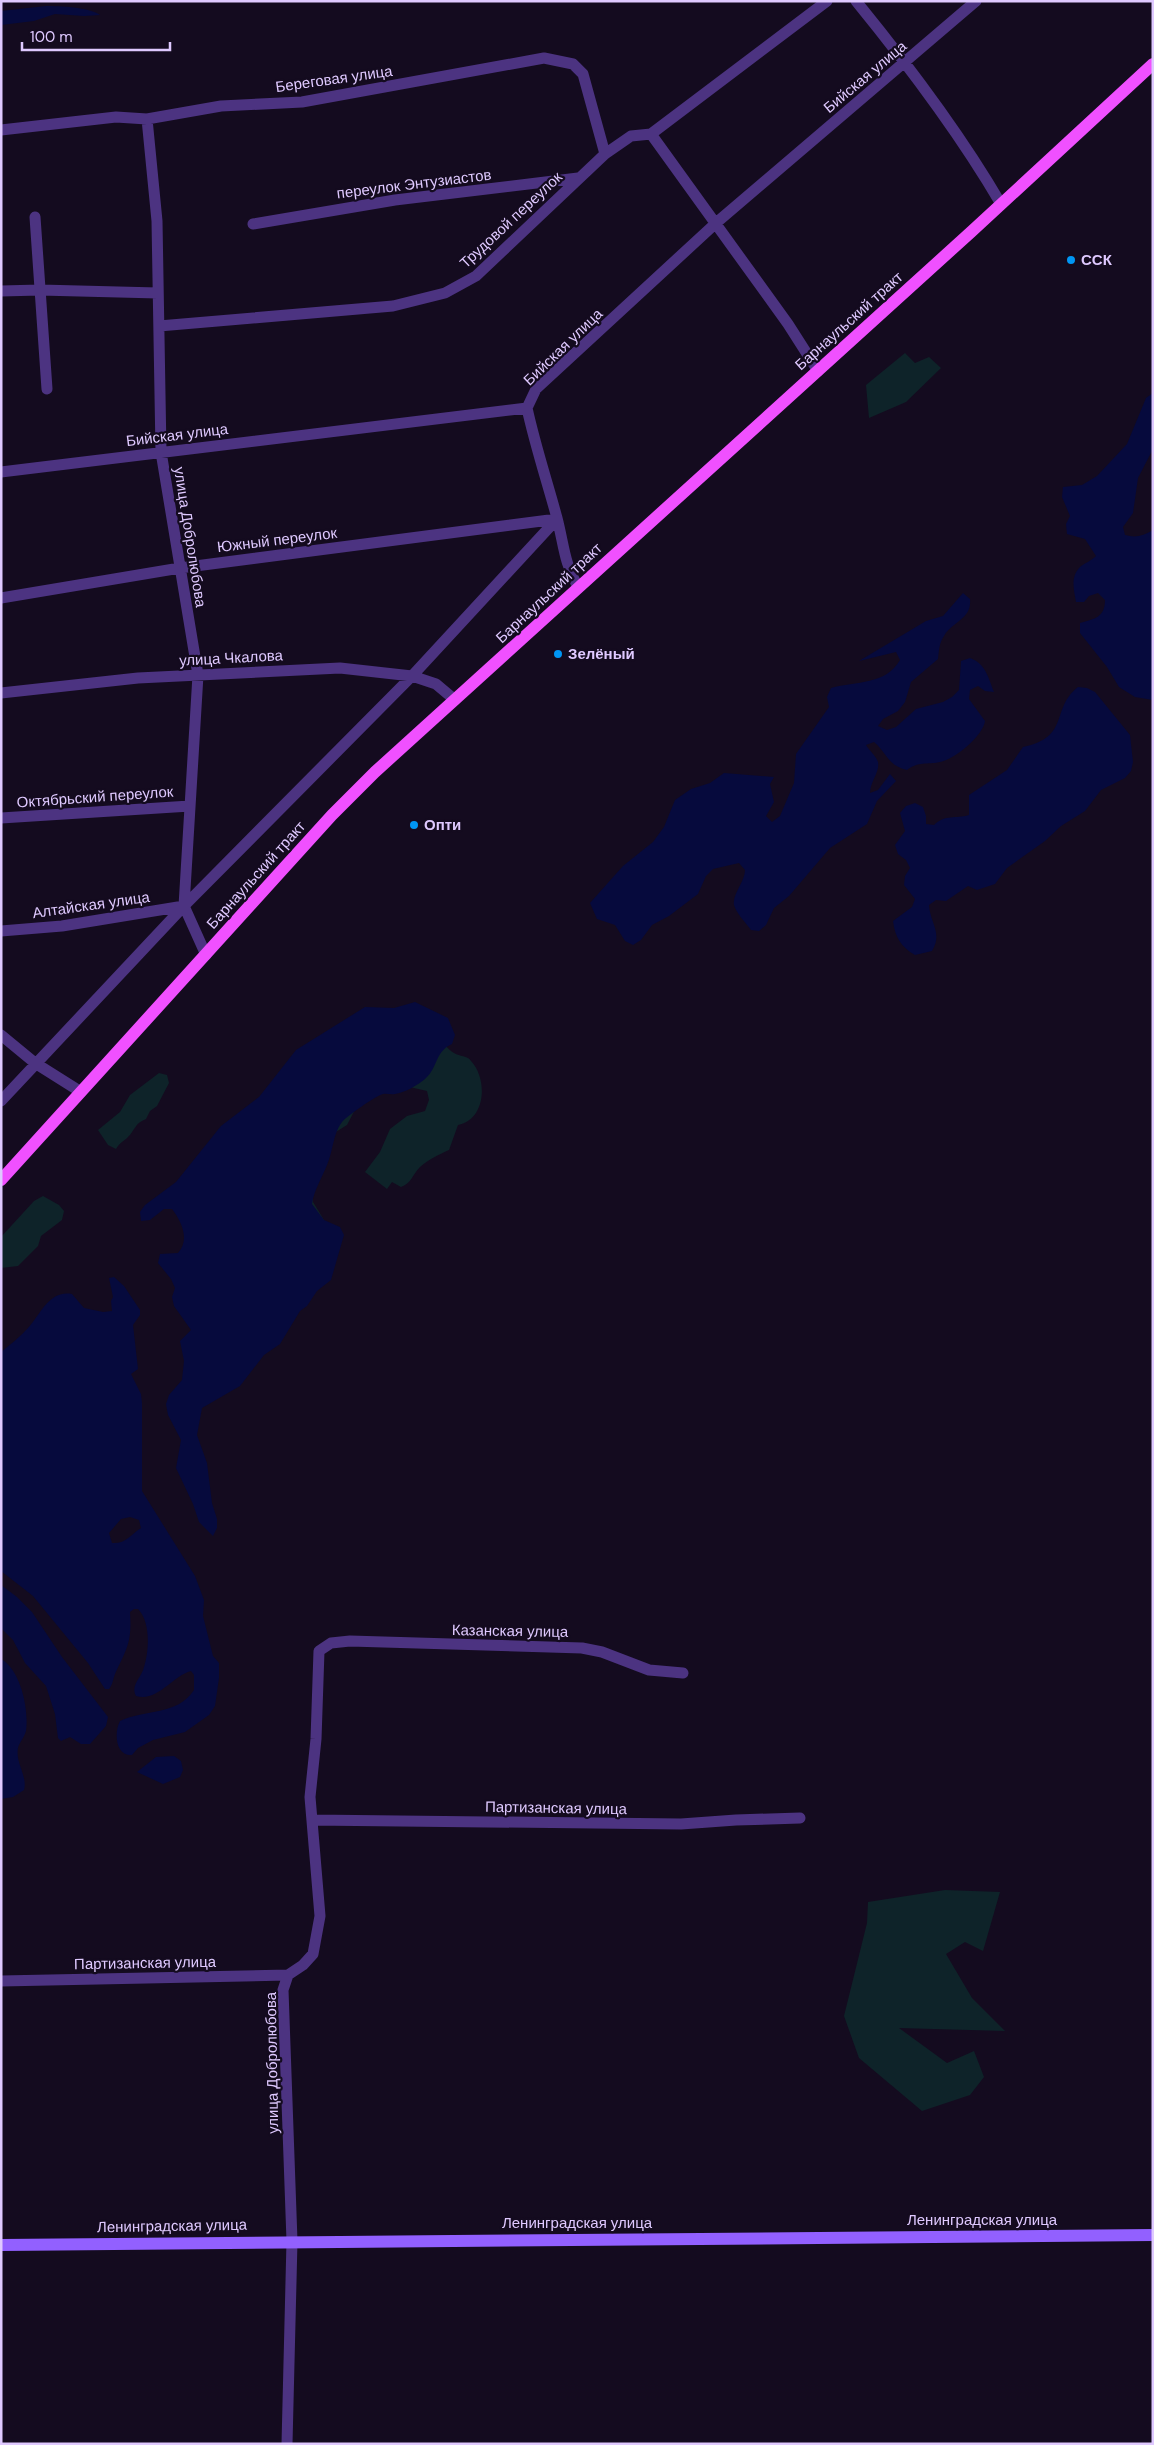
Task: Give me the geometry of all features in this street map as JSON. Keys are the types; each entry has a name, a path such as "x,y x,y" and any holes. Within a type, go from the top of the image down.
{"main road":[{"name":"Барнаульский тракт","path":"1,1180 332,815 375,772 818,371 1153,64"}],"street":[{"name":"Трудовой переулок","path":"159,326 392,306 445,293 476,276 605,154 631,136 651,134 827,1"},
{"path":"856,1 906,62 976,160 1001,204"},
{"name":"Бийская улица","path":"1,472 526,408 536,389 716,222 976,1"},
{"name":"Береговая улица","path":"1,130 116,116 147,119 221,106 302,102 544,58 573,64 583,74 605,154"},
{"name":"улица Добролюбова","path":"147,119 157,221 161,452 198,675 184,906 206,954"},
{"path":"651,134 788,324 818,371"},
{"name":"переулок Энтузиастов","path":"253,224 385,202 578,178"},
{"path":"35,217 47,389"},
{"path":"1,292 40,290 158,293"},
{"path":"526,408 538,456 558,519 568,569 578,587"},
{"path":"1,1101 184,906 412,676 558,519"},
{"name":"Южный переулок","path":"1,598 180,568 558,519"},
{"name":"улица Чкалова","path":"1,693 138,678 340,668 412,676 436,684 455,700"},
{"name":"Октябрьский переулок","path":"1,818 190,806"},
{"name":"Алтайская улица","path":"1,931 62,926 184,906"},
{"path":"1,1036 35,1063 81,1092"},
{"name":"улица Добролюбова","path":"287,2444 292,2241 283,1990 288,1975 303,1965 313,1954 320,1916 310,1797 316,1739 319,1651 332,1643"},
{"name":"Казанская улица","path":"332,1643 582,1648 602,1652 649,1670 684,1673"},
{"name":"Партизанская улица","path":"312,1820 681,1824 800,1818"},
{"name":"Партизанская улица","path":"1,1981 288,1975"},
{"name":"Ленинградская улица","path":"1,2245 1153,2235"}],"shaded area":[{"path":"46,6 82,9 100,15 55,14 34,21 1,25 1,11"},
{"path":"905,353 915,363 929,357 941,368 906,402 869,418 866,385"},
{"path":"1153,393 1153,449 1138,478 1133,513 1123,527 1125,535 1133,536 1143,535 1153,530 1153,700 1135,697 1119,687 1107,667 1080,633 1080,623 1101,614 1105,606 1105,600 1098,593 1089,596 1084,602 1076,602 1075,575 1080,567 1096,556 1085,539 1067,534 1066,524 1070,516 1062,497 1063,487 1082,485 1097,476 1127,444 1146,398"},
{"path":"963,593 970,599 970,606 965,616 944,636 940,644 938,659 911,682 905,702 898,711 883,719 878,726 887,730 896,727 916,709 943,702 952,697 959,690 961,661 970,658 983,667 994,692 985,691 978,686 970,690 969,699 985,721 974,740 960,752 946,760 919,764 907,770 891,762 874,742 866,745 878,762 878,770 870,793 878,790 890,774 896,781 877,801 867,824 830,848 789,896 774,908 766,925 759,931 751,930 734,905 745,870 739,863 713,869 706,876 698,894 669,916 652,925 641,940 633,945 625,941 615,925 597,919 590,903 623,866 653,842 664,827 675,800 691,789 710,783 724,773 774,777 770,784 774,802 766,816 772,822 780,816 794,783 796,754 829,707 827,697 831,688 870,681 887,674 900,660 896,652 859,661 926,621 943,616"},
{"path":"1078,687 1087,688 1095,692 1130,735 1133,762 1131,771 1125,778 1101,790 1085,811 1061,826 1045,841 1007,868 995,884 977,890 968,886 946,901 936,900 929,905 936,933 935,945 932,951 915,955 899,941 893,921 912,907 915,899 904,885 905,876 910,868 906,860 898,854 895,845 905,831 900,813 906,806 915,803 923,807 926,824 934,825 943,819 969,815 969,795 1007,770 1023,747 1048,736 1058,722 1064,704"},
{"path":"415,1002 448,1018 455,1035 452,1044 442,1051 429,1075 422,1081 402,1092 380,1095 350,1115 339,1126 329,1160 316,1189 312,1204 324,1220 340,1227 344,1235 331,1280 317,1291 307,1306 300,1311 280,1344 264,1355 240,1386 202,1408 197,1435 207,1463 212,1503 217,1519 217,1528 213,1536 199,1522 193,1504 176,1468 181,1440 168,1415 166,1404 169,1395 182,1380 184,1361 180,1341 191,1330 174,1306 172,1297 175,1288 171,1279 158,1263 160,1254 178,1253 182,1248 184,1242 183,1231 172,1209 164,1209 150,1220 141,1221 140,1212 145,1205 176,1182 221,1126 259,1097 296,1050 365,1007 394,1008"},
{"path":"435,1033 451,1051 471,1061 480,1078 481,1098 479,1107 474,1115 467,1122 458,1125 449,1150 423,1164 407,1183 401,1187 392,1182 387,1189 365,1172 380,1152 390,1129 407,1116 425,1111 429,1100 427,1091 401,1085 359,1102 347,1125 331,1135 313,1195 313,1202 324,1220 224,1189"},
{"path":"159,1073 167,1075 169,1083 157,1106 150,1111 146,1119 137,1125 116,1149 108,1145 98,1130 120,1112 130,1095"},
{"path":"43,1196 59,1205 64,1211 62,1220 41,1236 38,1246 18,1266 1,1268 1,1237 34,1201"},
{"path":"114,1277 124,1286 140,1310 140,1315 133,1325 138,1369 131,1374 141,1394 142,1403 142,1491 195,1576 204,1600 203,1616 213,1656 219,1663 215,1706 209,1715 185,1732 153,1740 138,1748 132,1755 122,1752 119,1748 117,1731 120,1721 179,1704 194,1690 194,1675 191,1671 177,1678 158,1692 144,1697 136,1696 134,1688 143,1671 148,1637 142,1615 138,1609 134,1609 130,1612 130,1631 126,1651 109,1689 105,1689 88,1663 33,1596 1,1571 1,1352 25,1331 51,1299 57,1296 72,1294 84,1308 103,1312 112,1311 111,1301 113,1297 109,1278","holes":["130,1517 139,1520 141,1528 124,1541 112,1543 109,1533 121,1519"]},
{"path":"1,1585 32,1612 62,1657 108,1717 106,1726 90,1744 81,1744 70,1737 61,1741 58,1738 55,1714 46,1686 25,1663 13,1640 1,1628"},
{"path":"1,1659 8,1664 18,1681 25,1702 27,1722 26,1731 18,1753 25,1785 24,1790 13,1797 1,1799"},
{"path":"174,1756 181,1761 183,1770 180,1777 163,1784 137,1772 156,1757"},
{"path":"945,1890 1000,1892 983,1951 965,1942 946,1954 972,1998 1005,2031 899,2028 947,2063 974,2051 984,2077 970,2095 922,2111 859,2058 844,2016 867,1923 868,1902"}],"place":[{"name":"ССК","path":"1071,260"},
{"name":"Зелёный","path":"558,654"},
{"name":"Опти","path":"414,825"}]}
